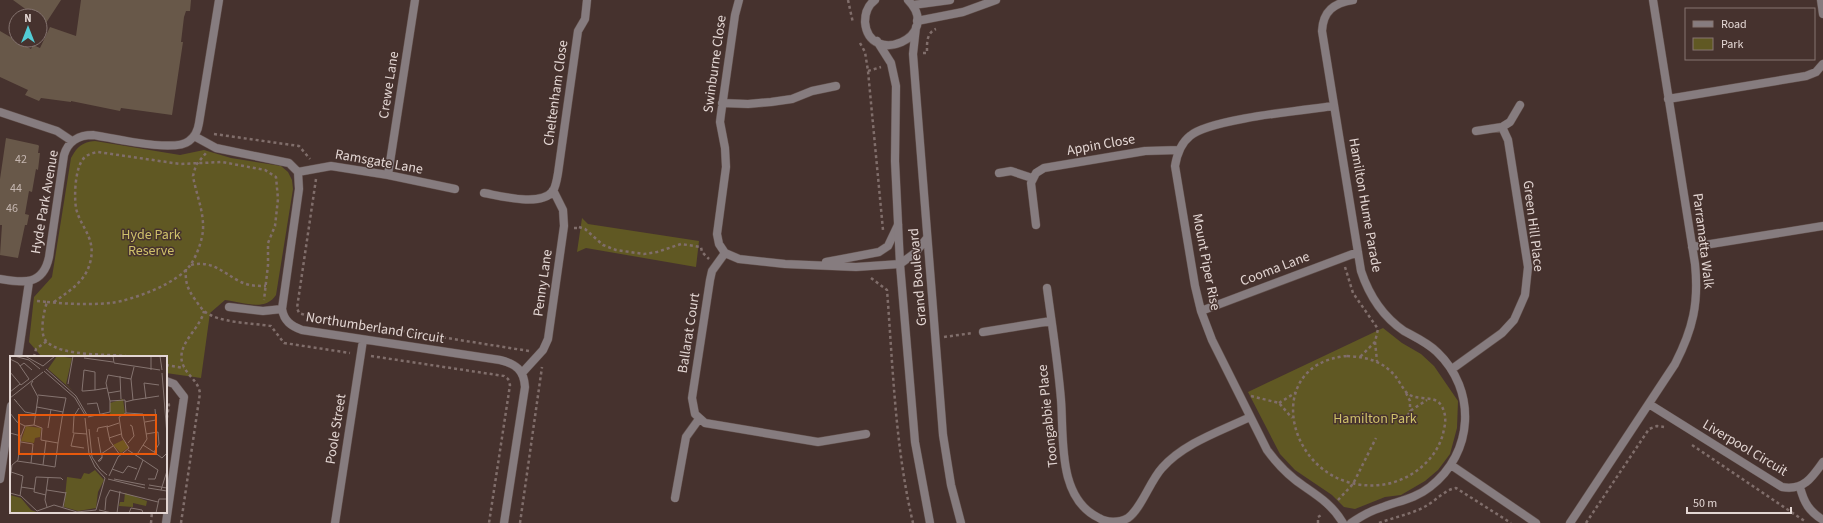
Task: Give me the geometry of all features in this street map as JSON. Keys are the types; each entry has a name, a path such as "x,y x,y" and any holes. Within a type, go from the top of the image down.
{"street":[{"path":"219,0 199,123 194,136 210,145 230,151 289,162 298,172 299,189 282,309 262,312 229,307"},
{"name":"Crewe Lane","path":"388,175 415,0"},
{"name":"Cheltenham Close","path":"553,190 558,173 578,31 585,19 587,0"},
{"name":"Swinburne Close","path":"725,254 719,244 717,234 726,167 725,148 720,122 735,15 739,0"},
{"path":"917,24 910,2 950,0"},
{"path":"979,0 996,0"},
{"path":"877,42 888,45 900,44 908,40 917,24 963,12 996,0"},
{"name":"Hamilton Hume Parade","path":"1351,523 1381,507 1406,501 1430,488 1452,465 1461,445 1466,426 1464,400 1459,383 1452,369 1437,352 1403,330 1388,318 1377,305 1368,290 1361,271 1322,31 1322,23 1328,12 1336,4 1353,0"},
{"name":"Parramatta Walk","path":"1570,523 1675,364 1692,328 1695,315 1697,288 1692,247 1653,0"},
{"path":"1821,0 1823,14"},
{"name":"Grand Boulevard","path":"873,1 868,8 865,23 871,36 877,42 891,63 896,86 895,161 900,264 915,442 921,484 930,523"},
{"name":"Grand Boulevard","path":"917,24 913,54 944,435 951,485 961,523"},
{"path":"1668,98 1806,76 1816,72 1823,64"},
{"path":"722,103 748,104 792,99 812,91 836,86"},
{"name":"Mount Piper Rise","path":"1334,106 1210,126 1190,135 1179,150 1175,166 1195,286 1201,311 1212,340 1258,434 1278,465 1292,478 1332,506 1343,523"},
{"path":"1476,131 1502,127 1510,122 1520,106"},
{"path":"0,112 57,131 72,141"},
{"name":"Green Hill Place","path":"1452,369 1502,333 1514,320 1525,295 1528,267 1508,140 1502,127"},
{"name":"Hyde Park Avenue","path":"29,282 42,274 47,265 64,155 66,148 72,141 85,135 93,135 175,146 189,142 194,136"},
{"name":"Appin Close","path":"1032,178 1044,168 1145,151 1179,150"},
{"name":"Ramsgate Lane","path":"298,172 331,166 388,175 455,189"},
{"path":"998,172 1011,171 1032,178 1031,189 1036,225"},
{"path":"484,193 530,200 547,197 553,190"},
{"name":"Penny Lane","path":"522,373 536,358 548,339 564,226 563,210 553,190"},
{"path":"815,264 849,256 879,252 888,246 898,224"},
{"path":"1692,247 1823,226"},
{"path":"725,254 739,259 758,262 870,267 900,264 914,253 927,238"},
{"name":"Cooma Lane","path":"1201,311 1343,256 1358,252"},
{"name":"Ballarat Court","path":"699,419 692,407 692,398 710,280 712,271 725,254"},
{"path":"0,279 29,282 18,356"},
{"name":"Toongabbie Place","path":"1047,288 1061,400 1064,456 1068,478 1085,508 1094,516 1108,522 1121,521 1132,515 1151,481 1161,469 1185,448 1250,416"},
{"name":"Northumberland Circuit","path":"282,309 287,322 294,328 509,362 518,368 522,373"},
{"path":"983,332 1051,321"},
{"name":"Poole Street","path":"335,523 363,340"},
{"path":"504,523 525,387 522,373"},
{"path":"166,523 184,397 174,384 167,381"},
{"name":"Liverpool Circuit","path":"1649,404 1771,482 1782,487 1791,489 1800,487 1810,479 1823,462"},
{"path":"0,479 10,413"},
{"path":"676,498 686,437 699,419 705,423 818,442 866,434"},
{"path":"1452,465 1536,523"},
{"path":"1800,487 1803,501 1808,508 1823,520"}],"path":[{"path":"848,0 854,25"},
{"path":"859,39 865,52 868,71 884,235"},
{"path":"27,300 95,304 133,298 156,290 191,265 197,252 203,229 193,176 194,169 210,145 213,134 298,146 311,160 316,176 297,308 299,313 308,316 529,351 536,358 543,369 520,523"},
{"path":"54,302 74,288 83,278 91,261 90,240 76,209 74,192 79,169 84,158 91,154 105,152 172,163 199,161 222,162 265,170 276,177 278,199 274,226 268,244 267,286 260,325"},
{"path":"564,226 585,229 603,245 616,250 644,254 681,244 701,247 706,257 717,263"},
{"path":"1343,256 1347,279 1353,293 1378,329 1375,342 1377,361"},
{"path":"191,265 204,263 212,265 247,284 267,286"},
{"path":"870,267 871,278 887,290 900,444 904,478 913,523"},
{"path":"186,269 186,284 204,310 225,319 271,326 284,342 504,376 508,379 510,384 489,523"},
{"path":"47,302 43,316 44,333 47,341 60,348 103,356"},
{"path":"936,338 983,332"},
{"path":"34,356 36,349 47,341"},
{"path":"1360,357 1375,342"},
{"path":"1405,421 1410,411 1410,400 1406,393 1389,369 1377,361 1360,357 1336,357 1319,363 1305,378 1295,393 1293,403 1294,420 1300,442 1306,453 1325,471 1353,484 1380,485 1391,483 1411,475 1426,463 1438,448 1441,440 1445,416 1440,404 1434,400 1427,400 1406,393"},
{"path":"167,365 184,368"},
{"path":"1278,403 1295,393"},
{"path":"1241,397 1254,396 1278,403 1294,420"},
{"path":"167,400 169,405 167,417"},
{"path":"1410,411 1427,400"},
{"path":"1586,523 1649,429 1657,426 1667,428"},
{"path":"1332,506 1353,484 1376,438"},
{"path":"1686,441 1808,523"},
{"path":"1379,523 1415,511 1436,500 1447,491 1456,488 1510,523"},
{"path":"150,523 152,513"}],"green space":[{"name":"Hyde Park Reserve","path":"95,141 180,155 204,150 231,158 281,166 288,172 292,180 293,189 276,295 271,300 260,305 225,300 210,313 201,378 167,373 167,356 41,356 29,342 34,297 52,277 71,158 80,146"},
{"path":"582,218 588,224 699,241 696,267 586,248 577,252"},
{"name":"Hamilton Park","path":"1383,328 1402,343 1421,354 1434,366 1458,401 1457,428 1450,454 1438,470 1425,481 1401,495 1385,497 1355,509 1344,507 1332,495 1295,470 1280,454 1248,392"}],"building":[{"path":"13,0 61,0 48,20 48,8 24,8"},
{"path":"81,0 191,0 190,11 186,11 184,17 181,42 183,42 172,115 121,108 120,111 71,101 41,98 39,101 25,95 28,90 0,77 0,31 8,36 8,48 48,48 48,31 50,27 76,36"},
{"path":"6,138 38,145 38,153 40,153 38,170 36,169 32,192 29,191 25,214 29,215 27,225 25,225 18,258 0,255 2,225 0,225 0,179"}]}
